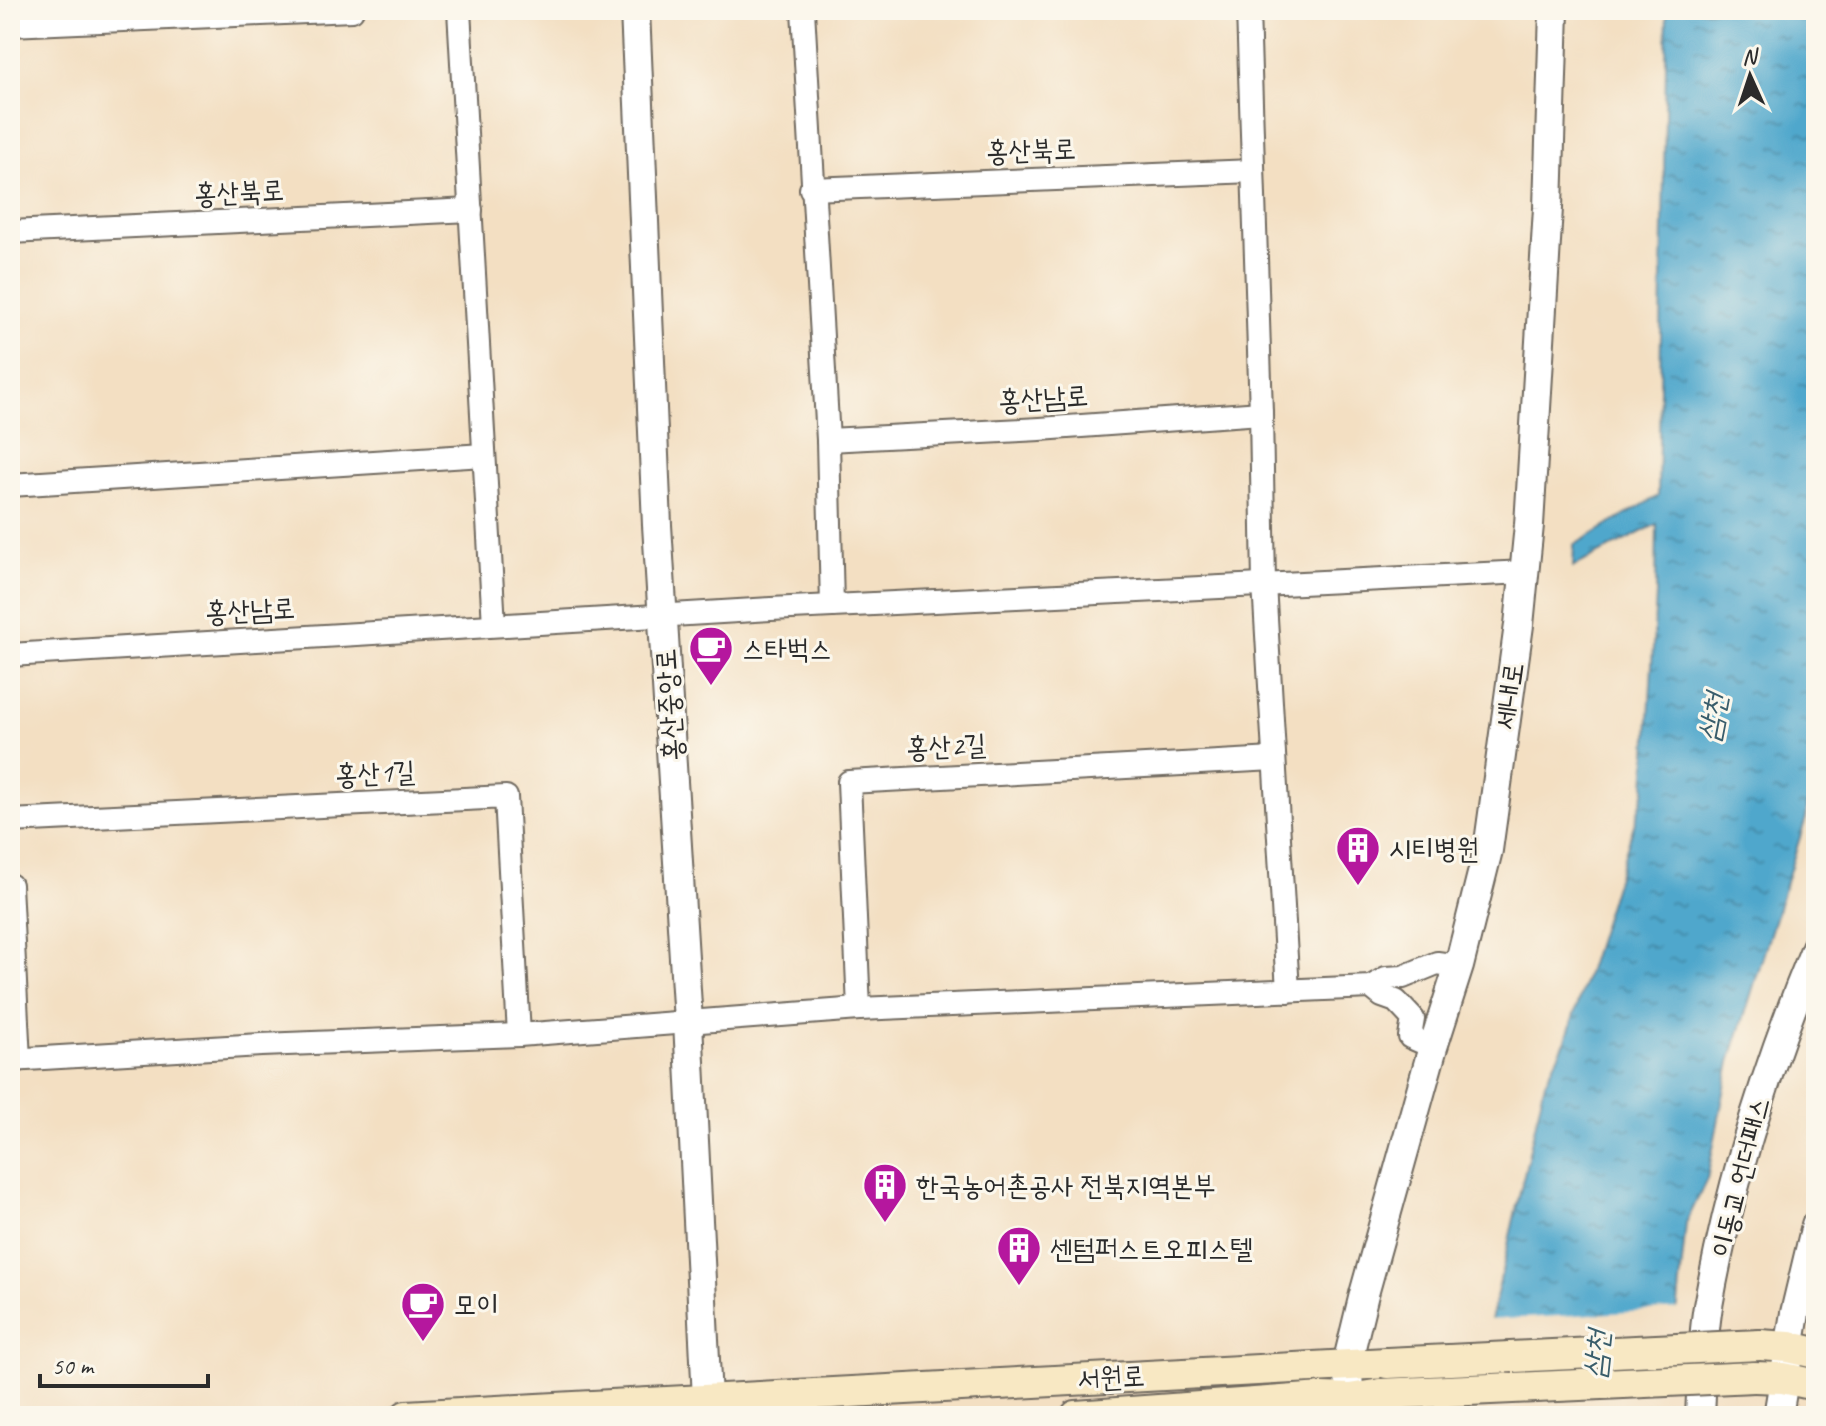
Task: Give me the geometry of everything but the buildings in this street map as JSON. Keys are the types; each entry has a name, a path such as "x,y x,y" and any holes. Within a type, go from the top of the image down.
{"main road":[{"name":"서원로","path":"406,1416 1347,1364 1788,1348"},
{"name":"서원로","path":"1076,1416 1334,1407 1381,1394 1768,1377 1816,1385"}],"street":[{"path":"10,25 352,10"},
{"path":"459,10 494,625"},
{"name":"홍산중앙로","path":"635,10 654,478 688,1022 707,1399"},
{"path":"803,10 811,189 828,440 832,606"},
{"path":"1248,10 1264,584 1288,991"},
{"name":"세내로","path":"1334,1407 1433,1047 1459,966 1488,850 1525,572 1548,208 1554,10"},
{"name":"홍산북로","path":"811,189 1253,171"},
{"name":"홍산북로","path":"10,232 471,210"},
{"name":"홍산남로","path":"828,440 1261,413"},
{"path":"10,485 484,455"},
{"name":"홍산남로","path":"10,655 664,615 1525,572"},
{"name":"홍산2길","path":"859,1009 849,782 1274,759"},
{"name":"홍산1길","path":"10,821 506,797 519,1035"},
{"path":"10,885 14,1060 261,1045 519,1035 859,1009 1371,987 1386,978 1403,977 1437,963 1459,966"},
{"name":"이동교 언더패스","path":"1700,1416 1707,1308 1729,1212 1760,1095 1816,947"},
{"path":"1371,987 1382,996 1396,1001 1413,1019 1410,1037 1433,1047"},
{"path":"1778,1416 1768,1377 1788,1348 1816,1225"}],"water":[{"name":"삼천","path":"1667,10 1816,10 1816,733 1806,818 1730,1062 1707,1179 1686,1223 1667,1416 1490,1416 1491,1320 1545,1082 1566,1040 1645,790 1657,524 1573,567 1574,545 1658,496"}],"pier":[{"path":"1681,1309 1671,1416 1486,1416 1487,1320"}],"place":[{"name":"스타벅스","path":"711,687"},
{"name":"시티병원","path":"1358,887"},
{"name":"한국농어촌공사 전북지역본부","path":"885,1224"},
{"name":"센텀퍼스트오피스텔","path":"1019,1287"},
{"name":"모이","path":"423,1343"}]}
